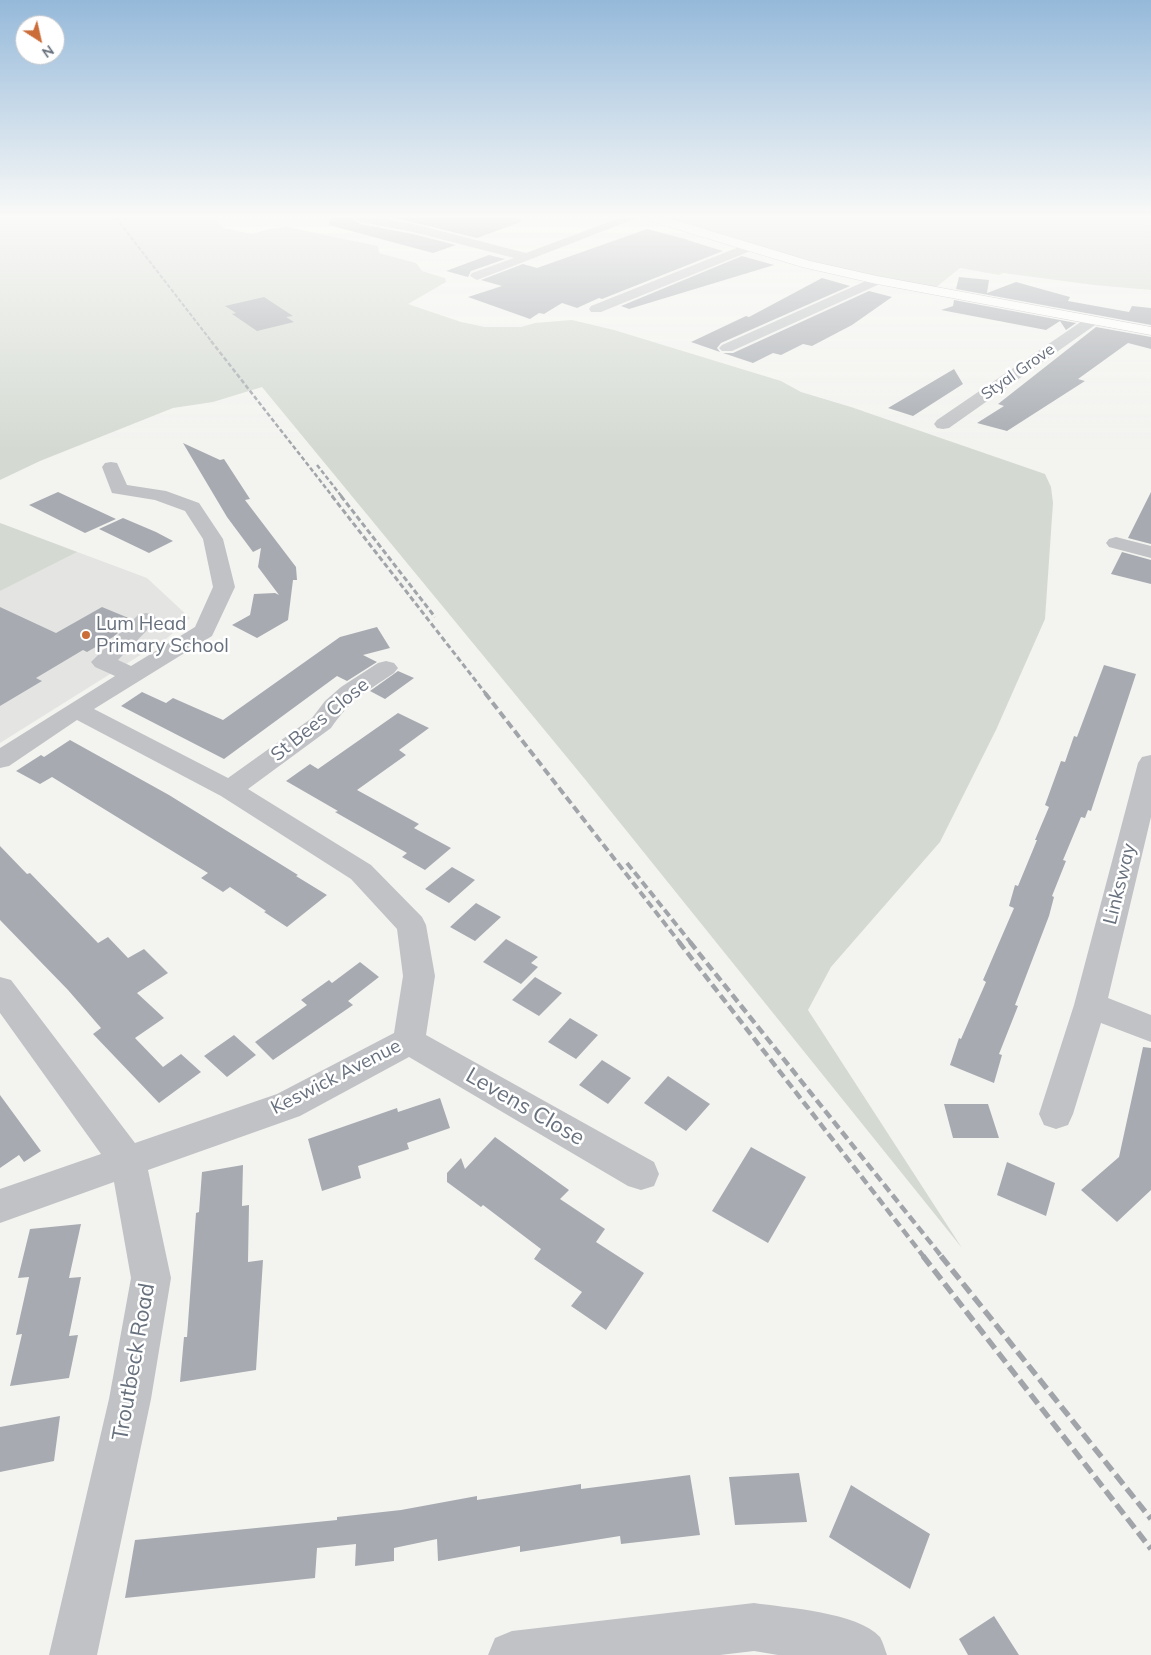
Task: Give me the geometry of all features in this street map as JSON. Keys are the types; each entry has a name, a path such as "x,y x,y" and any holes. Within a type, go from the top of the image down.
{"main road":[{"path":"959,295 1151,331"}],"street":[{"path":"596,309 630,295"},
{"path":"727,348 843,295"},
{"name":"Styal Grove","path":"943,424 1093,320"},
{"path":"0,760 76,710 204,631 224,587 213,539 192,506 159,496 119,489 110,467"},
{"path":"1116,543 1151,552"},
{"path":"132,675 103,662 146,620"},
{"name":"St Bees Close","path":"230,790 322,723 328,711 340,700 386,668"},
{"name":"Keswick Avenue","path":"0,1206 288,1105 409,1041 419,976 411,925 361,872 230,790 76,710"},
{"name":"Linksway","path":"1056,1114 1090,1005 1151,763"},
{"name":"Troutbeck Road","path":"0,989 128,1162 152,1278 130,1399 73,1655"},
{"path":"1090,1005 1151,1028"},
{"name":"Levens Close","path":"409,1041 641,1174"},
{"path":"512,1655 754,1627 846,1642 863,1655"}],"shaded area":[{"path":"0,295 423,295 408,304 461,322 485,327 521,327 535,323 572,320 614,330 781,381 801,392 851,407 1045,474 1051,487 1053,503 1045,619 996,730 940,842 831,967 808,1010 962,1248 584,778 262,387 213,402 173,408 40,461 0,480"},
{"name":"Lum Head Primary School","path":"0,523 147,578 190,618 166,639 0,743"},
{"path":"0,523 77,552 0,591"}],"building":[{"path":"473,295 611,295 602,299 599,298 577,308 562,303 544,314 539,313 530,319 468,297"},
{"path":"647,295 674,295 629,309 621,306"},
{"path":"790,295 829,295 721,343 717,348 720,352 691,342 746,316 749,317"},
{"path":"860,295 892,297 852,325 812,346 803,344 781,355 773,353 753,363 723,353 733,353"},
{"path":"990,295 1064,295 1070,297 1068,301 1129,312 1132,306 1151,308 1151,325"},
{"path":"264,297 293,316 286,317 294,322 257,331 232,314 236,313 225,306"},
{"path":"954,300 1076,323 1066,330 1060,321 1046,330 941,310 953,306"},
{"path":"1096,327 1151,337 1151,349 1128,343 1078,379 1085,381 1007,431 977,423 1004,406 998,404"},
{"path":"954,369 963,384 913,416 888,408"},
{"path":"183,443 220,460 224,459 250,499 245,500 296,567 297,580 293,580 288,620 257,638 232,625 250,615 254,594 275,593 279,595 258,567 261,548 253,552 227,517"},
{"path":"58,492 116,519 85,533 29,505"},
{"path":"1151,492 1151,544 1128,538"},
{"path":"123,518 173,541 149,553 99,529"},
{"path":"1122,552 1151,560 1151,584 1111,574"},
{"path":"0,607 56,633 102,607 131,619 115,631 118,633 113,637 87,652 83,650 36,678 42,681 0,706"},
{"path":"377,627 390,648 363,655 377,662 347,681 337,676 224,759 121,706 142,692 166,703 173,698 223,720 340,637"},
{"path":"1104,665 1136,674 1091,811 1088,810 1085,818 1081,817 1063,860 1066,861 1052,896 1054,897 1049,916 1015,1005 1018,1006 999,1054 1002,1055 994,1083 950,1065 959,1038 961,1039 986,982 983,980 1014,908 1009,906 1015,885 1018,886 1037,840 1035,840 1049,807 1045,805 1061,761 1065,762 1074,736 1077,737"},
{"path":"398,671 414,678 385,699 370,691"},
{"path":"398,713 429,728 399,750 406,755 357,790 419,824 414,828 451,848 425,870 402,857 407,853 335,812 338,811 286,781 310,764 318,769"},
{"path":"70,740 169,795 327,895 287,927 230,887 223,892 201,878 208,873 52,777 40,784 16,771 41,755 44,757"},
{"path":"0,846 27,874 30,873 98,943 108,937 128,958 144,949 168,973 137,993 164,1018 135,1038 163,1067 181,1054 201,1072 159,1103 93,1034 101,1028 68,990 0,920"},
{"path":"452,867 475,880 449,903 425,889"},
{"path":"476,903 501,917 475,941 450,927"},
{"path":"506,939 538,957 531,963 538,967 521,984 483,962"},
{"path":"360,962 379,977 348,1001 353,1005 273,1060 255,1042 307,1005 301,1000 329,980 332,983"},
{"path":"535,977 562,993 539,1016 512,1000"},
{"path":"570,1018 598,1035 576,1059 548,1042"},
{"path":"234,1035 256,1055 227,1077 204,1056"},
{"path":"1143,1047 1151,1048 1151,1190 1117,1222 1081,1190 1119,1157"},
{"path":"602,1060 631,1078 608,1104 579,1085"},
{"path":"668,1076 710,1104 686,1131 644,1103"},
{"path":"0,1095 41,1151 24,1162 19,1155 0,1168"},
{"path":"440,1098 450,1128 407,1143 409,1149 358,1166 361,1178 322,1191 308,1139 397,1108 398,1112"},
{"path":"944,1104 988,1104 999,1138 953,1138"},
{"path":"495,1137 569,1190 560,1199 605,1229 596,1242 644,1273 606,1330 571,1306 582,1292 534,1259 541,1249 483,1205 481,1207 447,1182 447,1173 461,1158 465,1169"},
{"path":"751,1147 806,1177 768,1243 712,1211"},
{"path":"1007,1162 1055,1183 1046,1216 997,1195"},
{"path":"243,1165 242,1206 249,1205 248,1262 263,1260 256,1370 180,1382 184,1337 187,1337 196,1213 199,1212 202,1172"},
{"path":"81,1224 69,1278 81,1277 69,1336 78,1335 69,1378 10,1386 22,1334 16,1335 29,1277 18,1278 30,1229"},
{"path":"60,1416 54,1461 0,1472 0,1427"},
{"path":"799,1473 807,1522 735,1525 729,1477"},
{"path":"690,1475 700,1535 621,1544 620,1536 520,1552 520,1546 438,1561 437,1539 394,1548 394,1561 355,1566 356,1544 317,1548 315,1578 125,1598 135,1540 337,1520 337,1517 401,1510 477,1496 477,1500 581,1484 581,1489"},
{"path":"851,1485 930,1534 910,1589 829,1537"},
{"path":"994,1616 1019,1655 968,1655 959,1639"}],"railway":[{"path":"176,295 212,342"},
{"path":"211,341 333,497"},
{"path":"317,465 342,497"},
{"path":"332,496 486,694"},
{"path":"341,496 435,617"},
{"path":"485,693 680,943"},
{"path":"627,863 691,943"},
{"path":"679,942 924,1257"},
{"path":"690,942 942,1257"},
{"path":"923,1256 1151,1549"},
{"path":"941,1256 1151,1519"}],"place":[{"name":"Lum Head Primary School","path":"86,635"}]}
